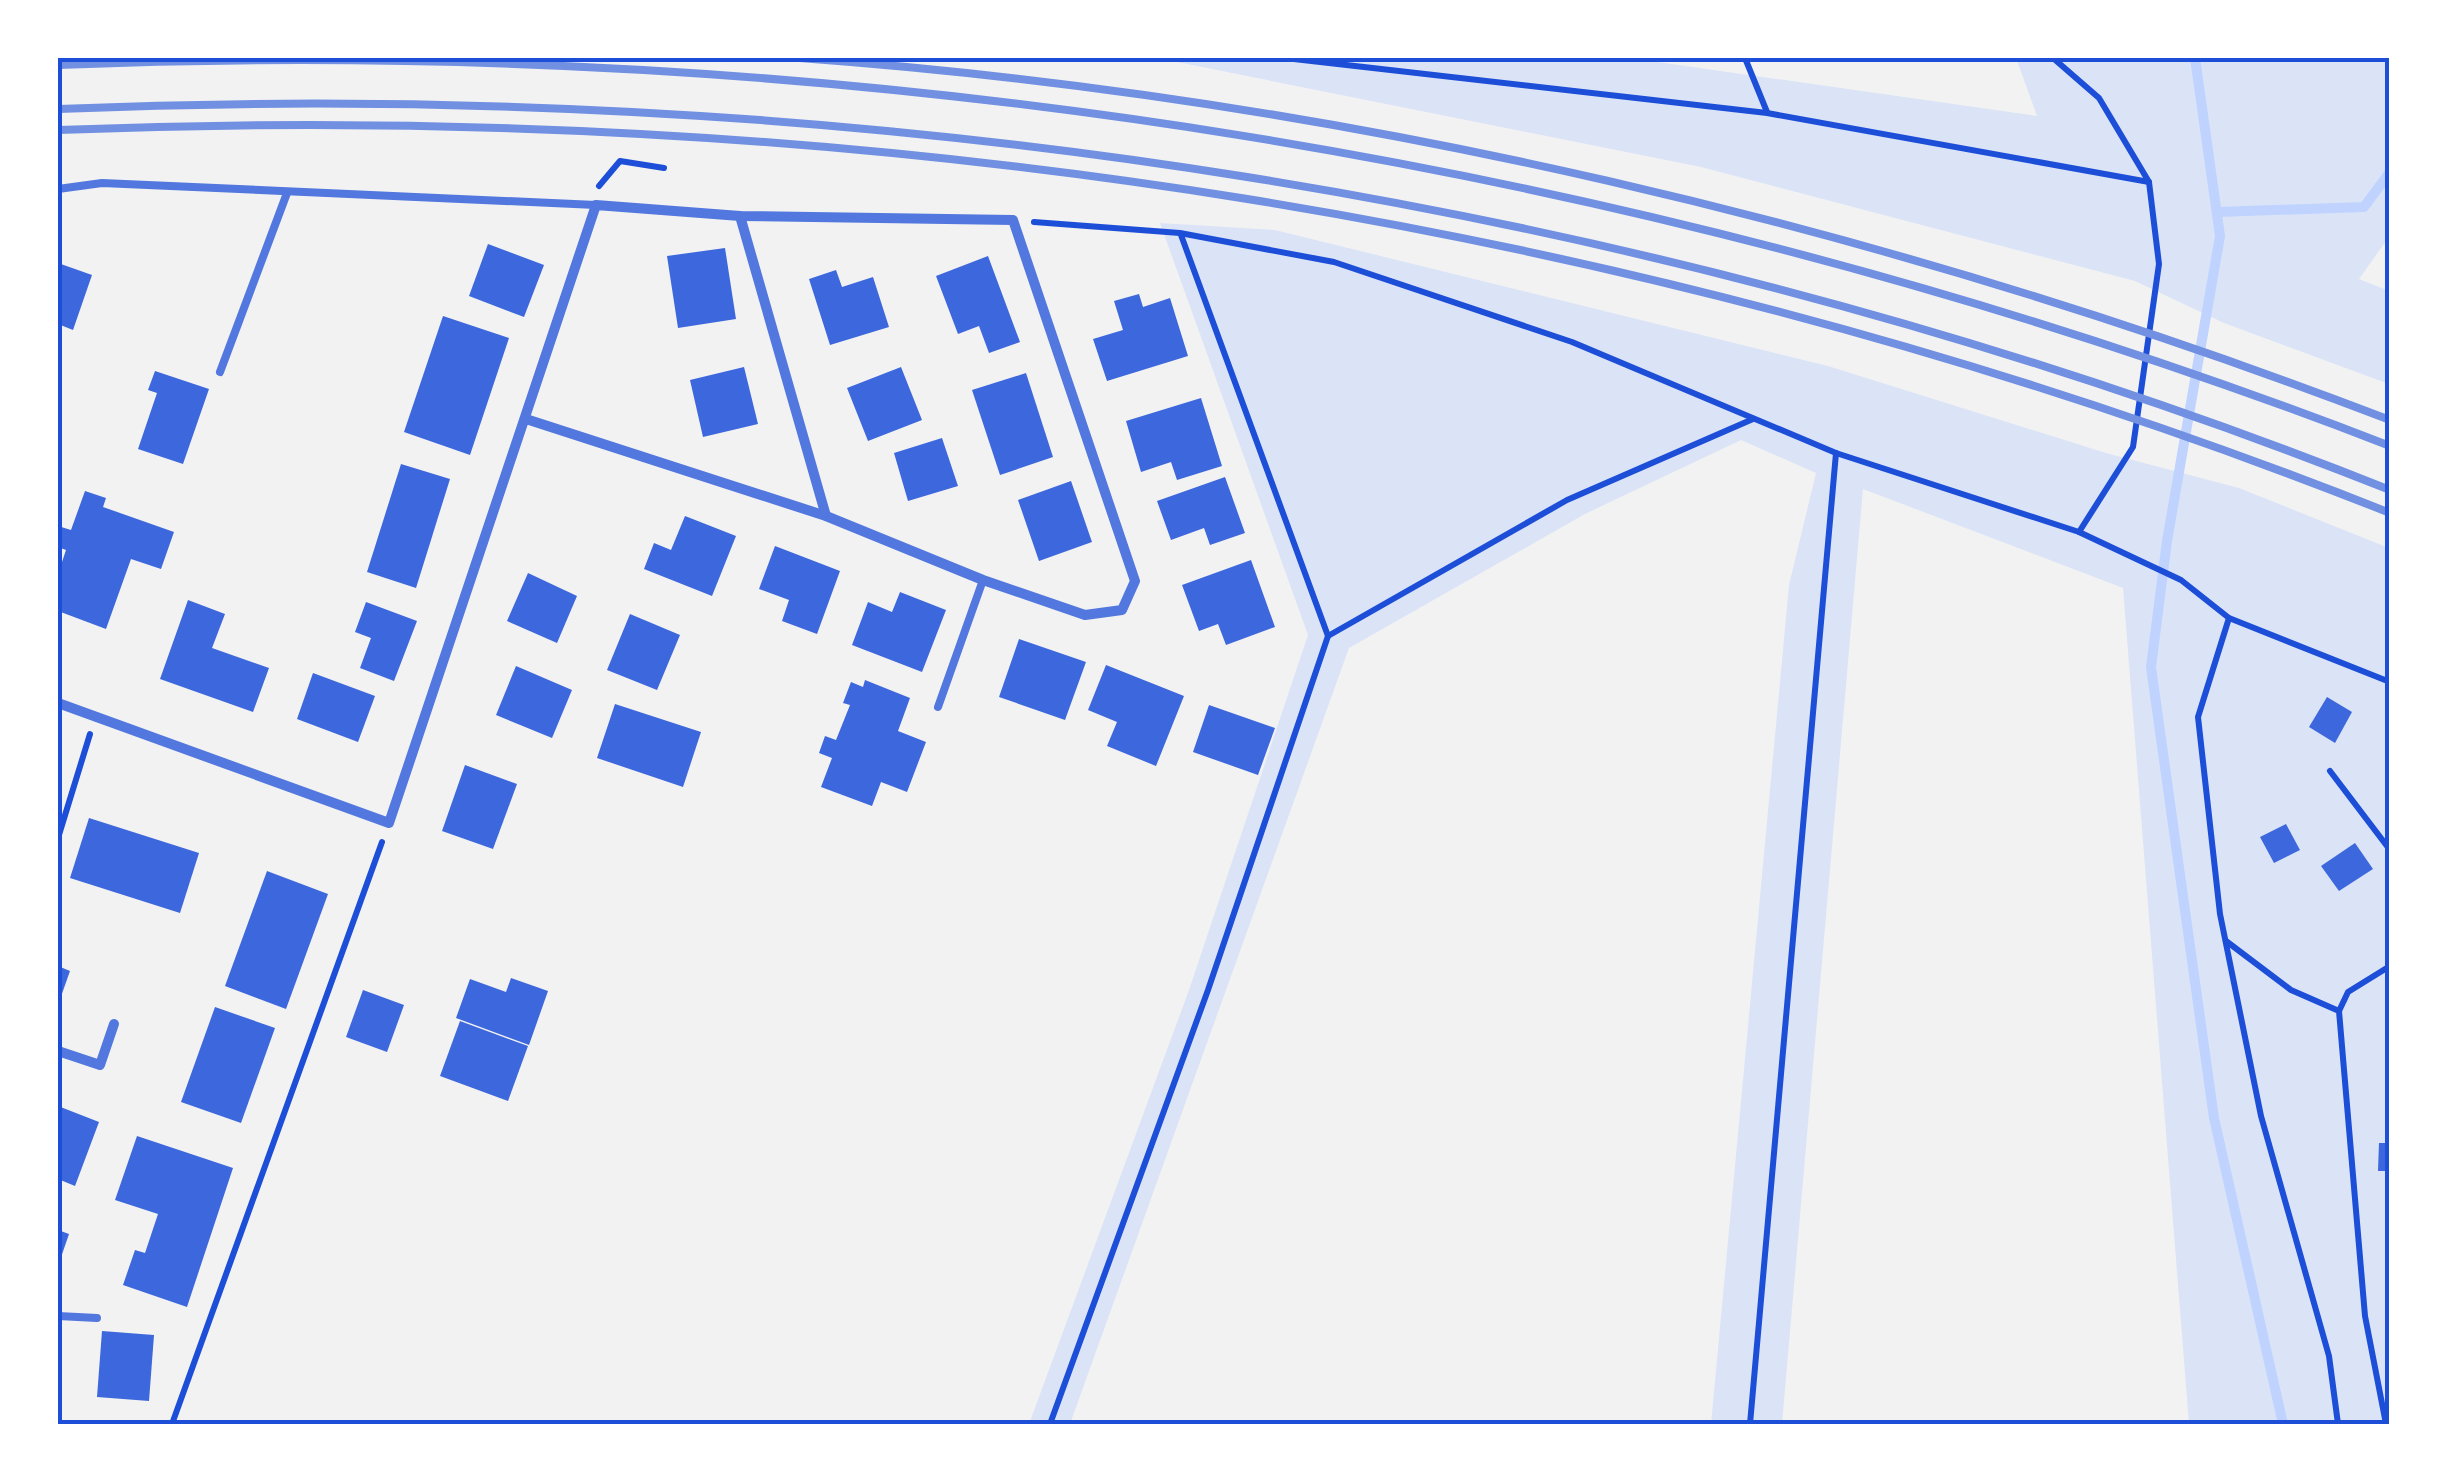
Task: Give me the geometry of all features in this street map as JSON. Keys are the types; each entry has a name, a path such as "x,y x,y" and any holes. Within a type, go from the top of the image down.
{"street":[{"path":"58,704 389,823 596,206 740,216 1013,220 1135,581 1122,610 1085,615 983,580 826,516 526,419"},
{"path":"740,216 826,516"},
{"path":"58,1051 100,1065 114,1024"}],"lane":[{"path":"58,189 102,183 596,206"},
{"path":"220,372 286,193"},
{"path":"938,707 983,580"},
{"path":"58,1316 98,1318"}],"path":[{"path":"1285,58 1768,113 2149,182"},
{"path":"1745,58 1768,113"},
{"path":"2053,58 2099,98 2149,182 2159,264 2133,447 2079,532"},
{"path":"620,160 664,168"},
{"path":"1013,220 1180,234 1334,262 1572,342 1836,453 2079,532 2181,580 2229,618 2390,682"},
{"path":"1050,1424 1208,990 1328,636 1180,234"},
{"path":"1328,636 1567,500 1754,419"},
{"path":"1750,1424 1836,453"},
{"path":"2229,618 2198,717 2225,940 2261,1116 2328,1356 2338,1424"},
{"path":"58,838 95,717"},
{"path":"2330,771 2390,850"},
{"path":"172,1424 389,823"},
{"path":"2225,940 2291,990 2339,1010"},
{"path":"2386,1424 2365,1316 2339,1010 2348,992 2390,966"}],"shaded area":[{"path":"1157,58 1630,58 2037,116 2016,58 2389,58 2389,237 2359,279 2389,291 2389,384 2224,323 2135,281 1701,167"},
{"path":"1160,223 1275,230 1828,366 2106,453 2239,488 2389,548 2389,1424 2189,1424 2123,588 1863,489 1782,1424 1711,1424 1789,585 1816,473 1741,440 1585,514 1349,648 1070,1424 1029,1424 1189,990 1308,635"}],"building":[{"path":"488,244 544,265 524,317 469,296"},
{"path":"725,248 736,319 678,328 667,256"},
{"path":"988,256 1020,342 989,353 979,326 958,334 936,276"},
{"path":"58,263 92,275 73,330 58,324"},
{"path":"836,270 842,287 873,277 889,327 830,345 809,279"},
{"path":"1139,294 1143,307 1170,298 1188,356 1107,381 1093,339 1123,330 1114,301"},
{"path":"443,316 509,338 470,455 404,432"},
{"path":"744,367 758,424 703,437 690,380"},
{"path":"901,367 922,420 868,441 847,388"},
{"path":"155,371 209,389 183,464 138,449 157,393 148,390"},
{"path":"1026,373 1053,457 1000,475 972,390"},
{"path":"1201,398 1222,466 1177,480 1171,462 1141,472 1126,421"},
{"path":"942,438 958,486 908,501 894,453"},
{"path":"401,464 450,479 416,588 367,572"},
{"path":"1225,477 1245,533 1210,545 1204,528 1171,540 1157,501"},
{"path":"1071,481 1092,542 1039,561 1018,500"},
{"path":"85,491 106,498 103,507 174,532 161,569 131,559 106,629 58,611 58,574 66,550 58,547 58,526 71,530"},
{"path":"685,516 736,536 712,596 644,569 654,543 671,550"},
{"path":"775,546 840,571 817,634 782,621 789,600 759,589"},
{"path":"1251,560 1275,627 1226,645 1218,624 1199,631 1182,585"},
{"path":"528,573 577,596 557,643 507,621"},
{"path":"900,592 946,610 922,672 852,645 868,602 892,612"},
{"path":"188,600 225,614 212,648 269,668 253,712 160,679"},
{"path":"366,602 417,621 394,681 360,668 371,638 355,632"},
{"path":"630,614 680,635 657,690 607,670"},
{"path":"1019,639 1086,662 1065,720 999,697"},
{"path":"1106,665 1184,696 1156,766 1107,746 1117,722 1088,710"},
{"path":"516,666 572,690 552,738 496,715"},
{"path":"313,673 375,696 358,742 297,719"},
{"path":"865,680 910,698 898,731 926,742 907,792 881,782 872,806 821,787 832,758 819,753 825,736 836,740 850,705 843,703 851,682 863,687"},
{"path":"2327,697 2352,712 2335,743 2309,727"},
{"path":"615,704 701,732 683,787 597,758"},
{"path":"1209,705 1275,728 1258,775 1193,752"},
{"path":"465,765 517,784 493,849 442,831"},
{"path":"89,818 199,853 180,913 70,878"},
{"path":"2286,824 2300,850 2274,863 2260,837"},
{"path":"2355,843 2373,869 2339,891 2321,866"},
{"path":"267,871 328,894 286,1009 225,986"},
{"path":"58,966 70,971 58,1005"},
{"path":"511,978 548,991 529,1045 456,1018 470,979 506,992"},
{"path":"363,990 404,1005 387,1052 346,1037"},
{"path":"215,1007 275,1028 241,1123 181,1102"},
{"path":"460,1021 528,1046 508,1101 440,1076"},
{"path":"58,1106 99,1122 75,1186 58,1179"},
{"path":"137,1136 233,1168 187,1307 123,1285 135,1250 145,1253 158,1214 115,1200"},
{"path":"2379,1143 2390,1143 2390,1171 2378,1171"},
{"path":"58,1230 69,1234 58,1266"},
{"path":"102,1331 154,1335 149,1401 97,1397"}],"waterway":[{"path":"2195,58 2220,236 2167,541 2151,667 2214,1118 2283,1424"},
{"path":"2217,212 2364,207 2390,172"}],"railway":[{"path":"800,58 1003,77 1206,104 1408,139 1608,181 1807,230 2004,287 2198,350 2390,420"},
{"path":"58,65 355,60 652,71 949,96 1244,136 1536,191 1825,261 2110,346 2390,446"},
{"path":"58,109 356,104 653,113 949,137 1244,176 1536,231 1825,301 2110,388 2390,490"},
{"path":"58,130 357,125 654,135 950,159 1244,198 1536,253 1824,324 2109,410 2390,513"}]}
